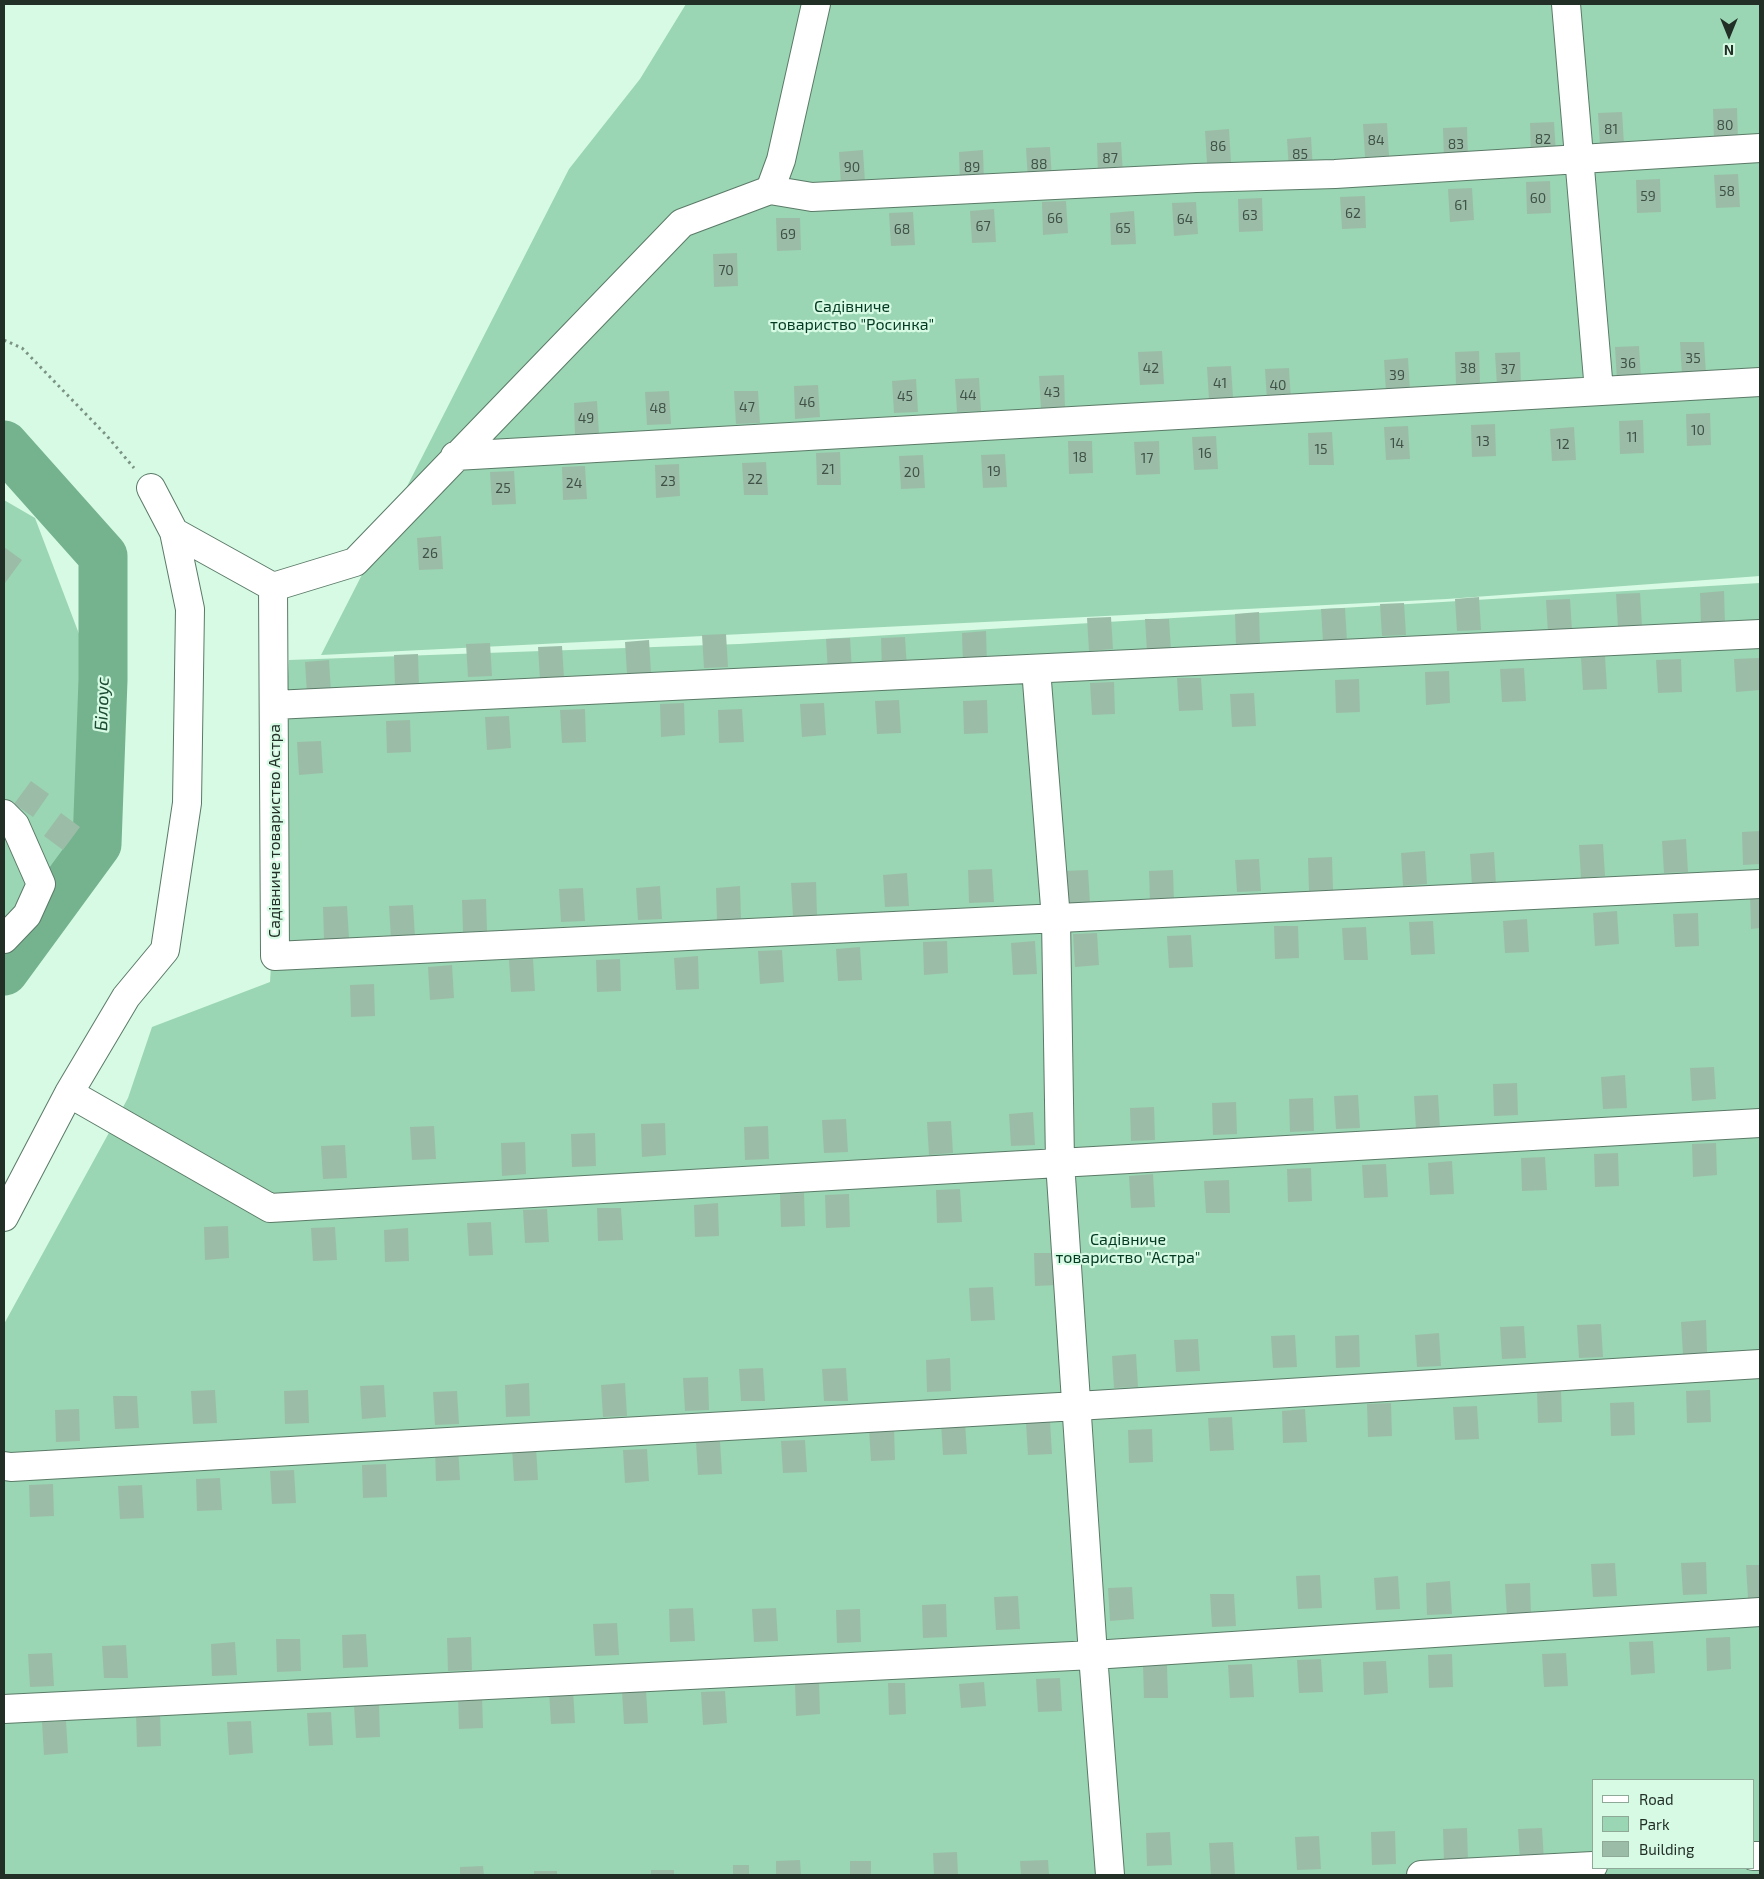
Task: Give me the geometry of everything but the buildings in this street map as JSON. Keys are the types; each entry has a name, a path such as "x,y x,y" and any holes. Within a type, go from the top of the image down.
{"street":[{"path":"770,190 781,160 816,4"},
{"path":"1566,4 1599,392"},
{"path":"174,532 273,587 355,562 682,222 770,190 812,197 1196,178 1334,174 1760,148"},
{"path":"455,456 1760,382"},
{"path":"4,1217 69,1093 126,997 165,950 187,803 190,610 174,532 151,488"},
{"name":"Садівниче товариство Астра","path":"273,587 275,956 1056,919"},
{"path":"274,705 1760,634"},
{"path":"1036,669 1056,919 1060,1162 1093,1655 1110,1875"},
{"path":"4,814 15,825 41,884 26,915 4,939"},
{"path":"1056,919 1760,884"},
{"path":"69,1093 270,1208 1760,1123"},
{"path":"4,1466 21,1467 1077,1406 1760,1364"},
{"path":"4,1710 1093,1655 1760,1612"},
{"path":"1421,1875 1592,1866"}],"path":[{"path":"4,340 22,348 107,436 151,488"}],"green space":[{"name":"Садівниче товариство \"Росинка\"","path":"686,4 1760,4 1760,576 1447,599 321,655 569,169 640,79"},
{"path":"4,500 35,518 106,705 86,844 41,884 4,933"},
{"name":"Садівниче товариство \"Астра\"","path":"1760,583 1760,1875 4,1875 4,1324 128,1098 152,1027 270,982 289,660 739,644"}],"waterway":[{"name":"Білоус","path":"4,445 103,556 103,680 97,844 4,971"}]}
